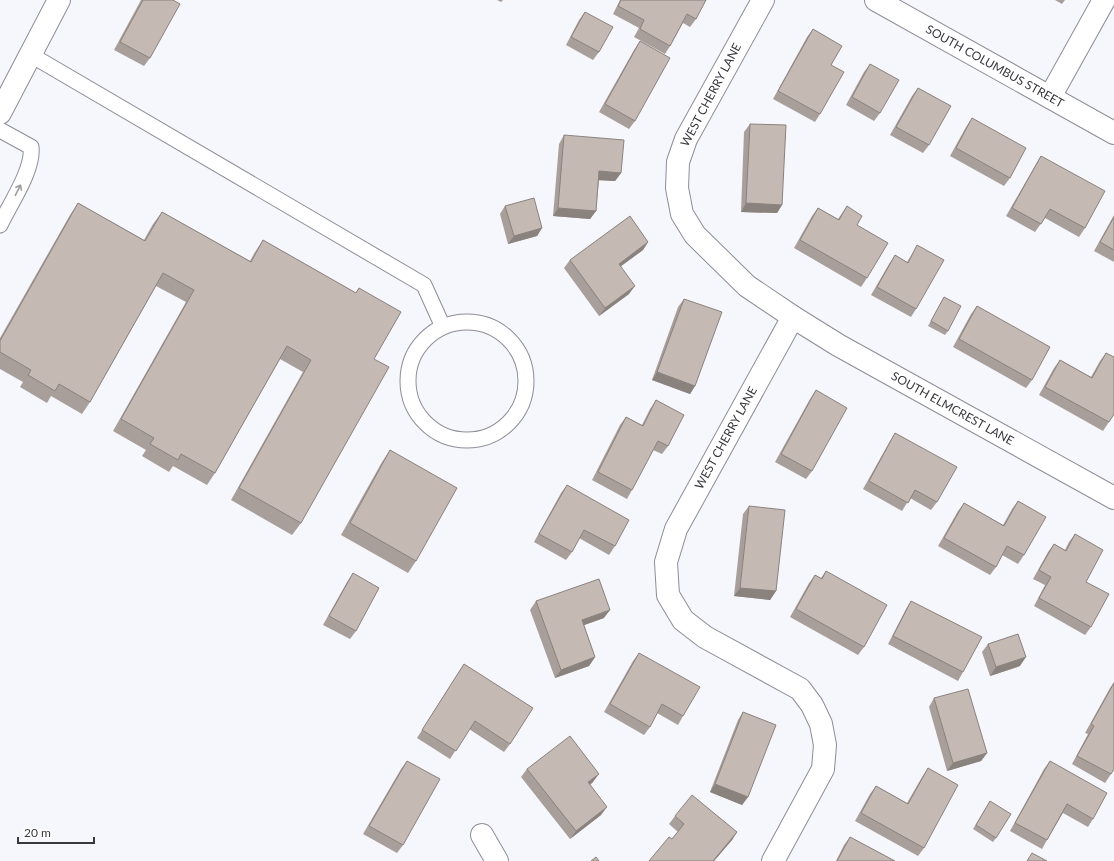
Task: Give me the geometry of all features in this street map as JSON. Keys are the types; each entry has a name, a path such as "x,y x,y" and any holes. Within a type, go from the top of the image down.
{"street":[{"path":"0,113 58,0"},
{"name":"WEST CHERRY LANE","path":"762,0 686,139 678,162 677,188 682,214 696,235 747,286 793,317 676,529 666,562 668,595 683,620 705,637 800,689 812,705 821,724 825,745 823,769 773,861"},
{"name":"SOUTH COLUMBUS STREET","path":"876,0 1114,133"},
{"path":"1050,97 1104,0"},
{"name":"SOUTH ELMCREST LANE","path":"793,317 838,345 1114,498"},
{"path":"482,835 497,861"}],"lane":[{"path":"31,55 424,285 443,327"},
{"path":"0,130 31,147 32,155 30,167 0,225"},
{"path":"462,322 482,324 500,332 515,346 523,364 526,384 522,403 512,420 496,433 478,440 459,440 440,435 425,423 414,408 409,390 409,371 416,353 427,338 443,327 462,322"}],"building":[{"path":"143,0 173,0 180,4 150,58 120,42"},
{"path":"621,0 706,0 696,19 687,14 670,46 640,29 644,20 618,6"},
{"path":"585,12 613,27 599,52 571,37"},
{"path":"813,29 842,46 831,65 844,72 820,114 778,91"},
{"path":"640,41 670,58 635,121 605,104"},
{"path":"870,64 899,80 880,113 852,97"},
{"path":"918,88 951,106 929,145 896,127"},
{"path":"972,118 1026,148 1010,178 956,148"},
{"path":"750,124 786,125 782,205 746,203"},
{"path":"564,135 624,140 621,173 599,171 596,211 558,208"},
{"path":"1041,156 1105,191 1085,228 1050,209 1041,224 1012,208"},
{"path":"534,198 542,228 514,236 505,206"},
{"path":"78,203 145,241 162,212 251,262 263,240 356,293 359,288 401,312 374,359 389,367 301,523 239,488 311,360 287,346 215,473 181,454 178,460 150,444 154,438 121,419 194,290 163,273 90,402 59,384 55,391 28,375 31,370 0,352 0,341"},
{"path":"847,206 862,216 857,225 888,243 867,278 800,240 818,208 839,220"},
{"path":"630,216 648,242 619,264 635,286 605,308 570,260"},
{"path":"1114,217 1114,250 1100,242"},
{"path":"917,245 944,260 916,309 877,287 895,255 908,263"},
{"path":"944,297 961,306 948,331 931,321"},
{"path":"684,299 722,312 695,386 657,372"},
{"path":"977,306 1050,347 1032,380 959,339"},
{"path":"1106,353 1114,357 1114,414 1109,422 1045,387 1060,360 1092,378"},
{"path":"816,390 847,408 812,471 781,454"},
{"path":"656,400 684,415 668,446 658,441 632,490 598,472 626,417 643,426"},
{"path":"895,433 957,467 937,502 915,490 908,503 869,481"},
{"path":"390,450 457,488 416,561 350,523"},
{"path":"567,485 629,520 615,546 584,530 572,552 539,534"},
{"path":"1018,501 1046,517 1024,555 1007,546 996,567 944,538 964,503 1004,526"},
{"path":"749,506 785,510 776,591 740,588"},
{"path":"1075,534 1103,550 1086,582 1109,594 1091,627 1039,598 1051,577 1039,570 1054,544 1066,551"},
{"path":"826,571 887,605 864,647 796,609 815,575 822,579"},
{"path":"353,573 379,588 356,631 329,616"},
{"path":"599,579 610,610 582,620 595,657 561,670 536,601"},
{"path":"911,601 982,637 963,672 893,636"},
{"path":"1018,634 1026,657 996,667 988,644"},
{"path":"639,653 700,687 683,716 662,704 650,727 610,704"},
{"path":"464,664 533,708 510,744 475,721 456,751 422,730"},
{"path":"1114,683 1114,769 1111,774 1077,756 1094,726 1091,724"},
{"path":"968,689 987,753 953,763 934,698"},
{"path":"743,712 776,725 748,797 715,784"},
{"path":"570,736 599,774 588,782 607,807 576,831 527,769"},
{"path":"407,761 440,779 403,845 369,826"},
{"path":"1050,761 1107,793 1093,819 1067,804 1047,840 1015,823"},
{"path":"928,768 958,785 924,848 861,813 876,786 908,804"},
{"path":"692,795 737,832 713,861 649,861 669,837 672,839 684,824 675,816"},
{"path":"990,801 1011,814 996,838 976,825"},
{"path":"850,837 895,861 837,861"},
{"path":"1032,853 1047,861 1027,861"},
{"path":"596,857 599,861 591,861"}]}
